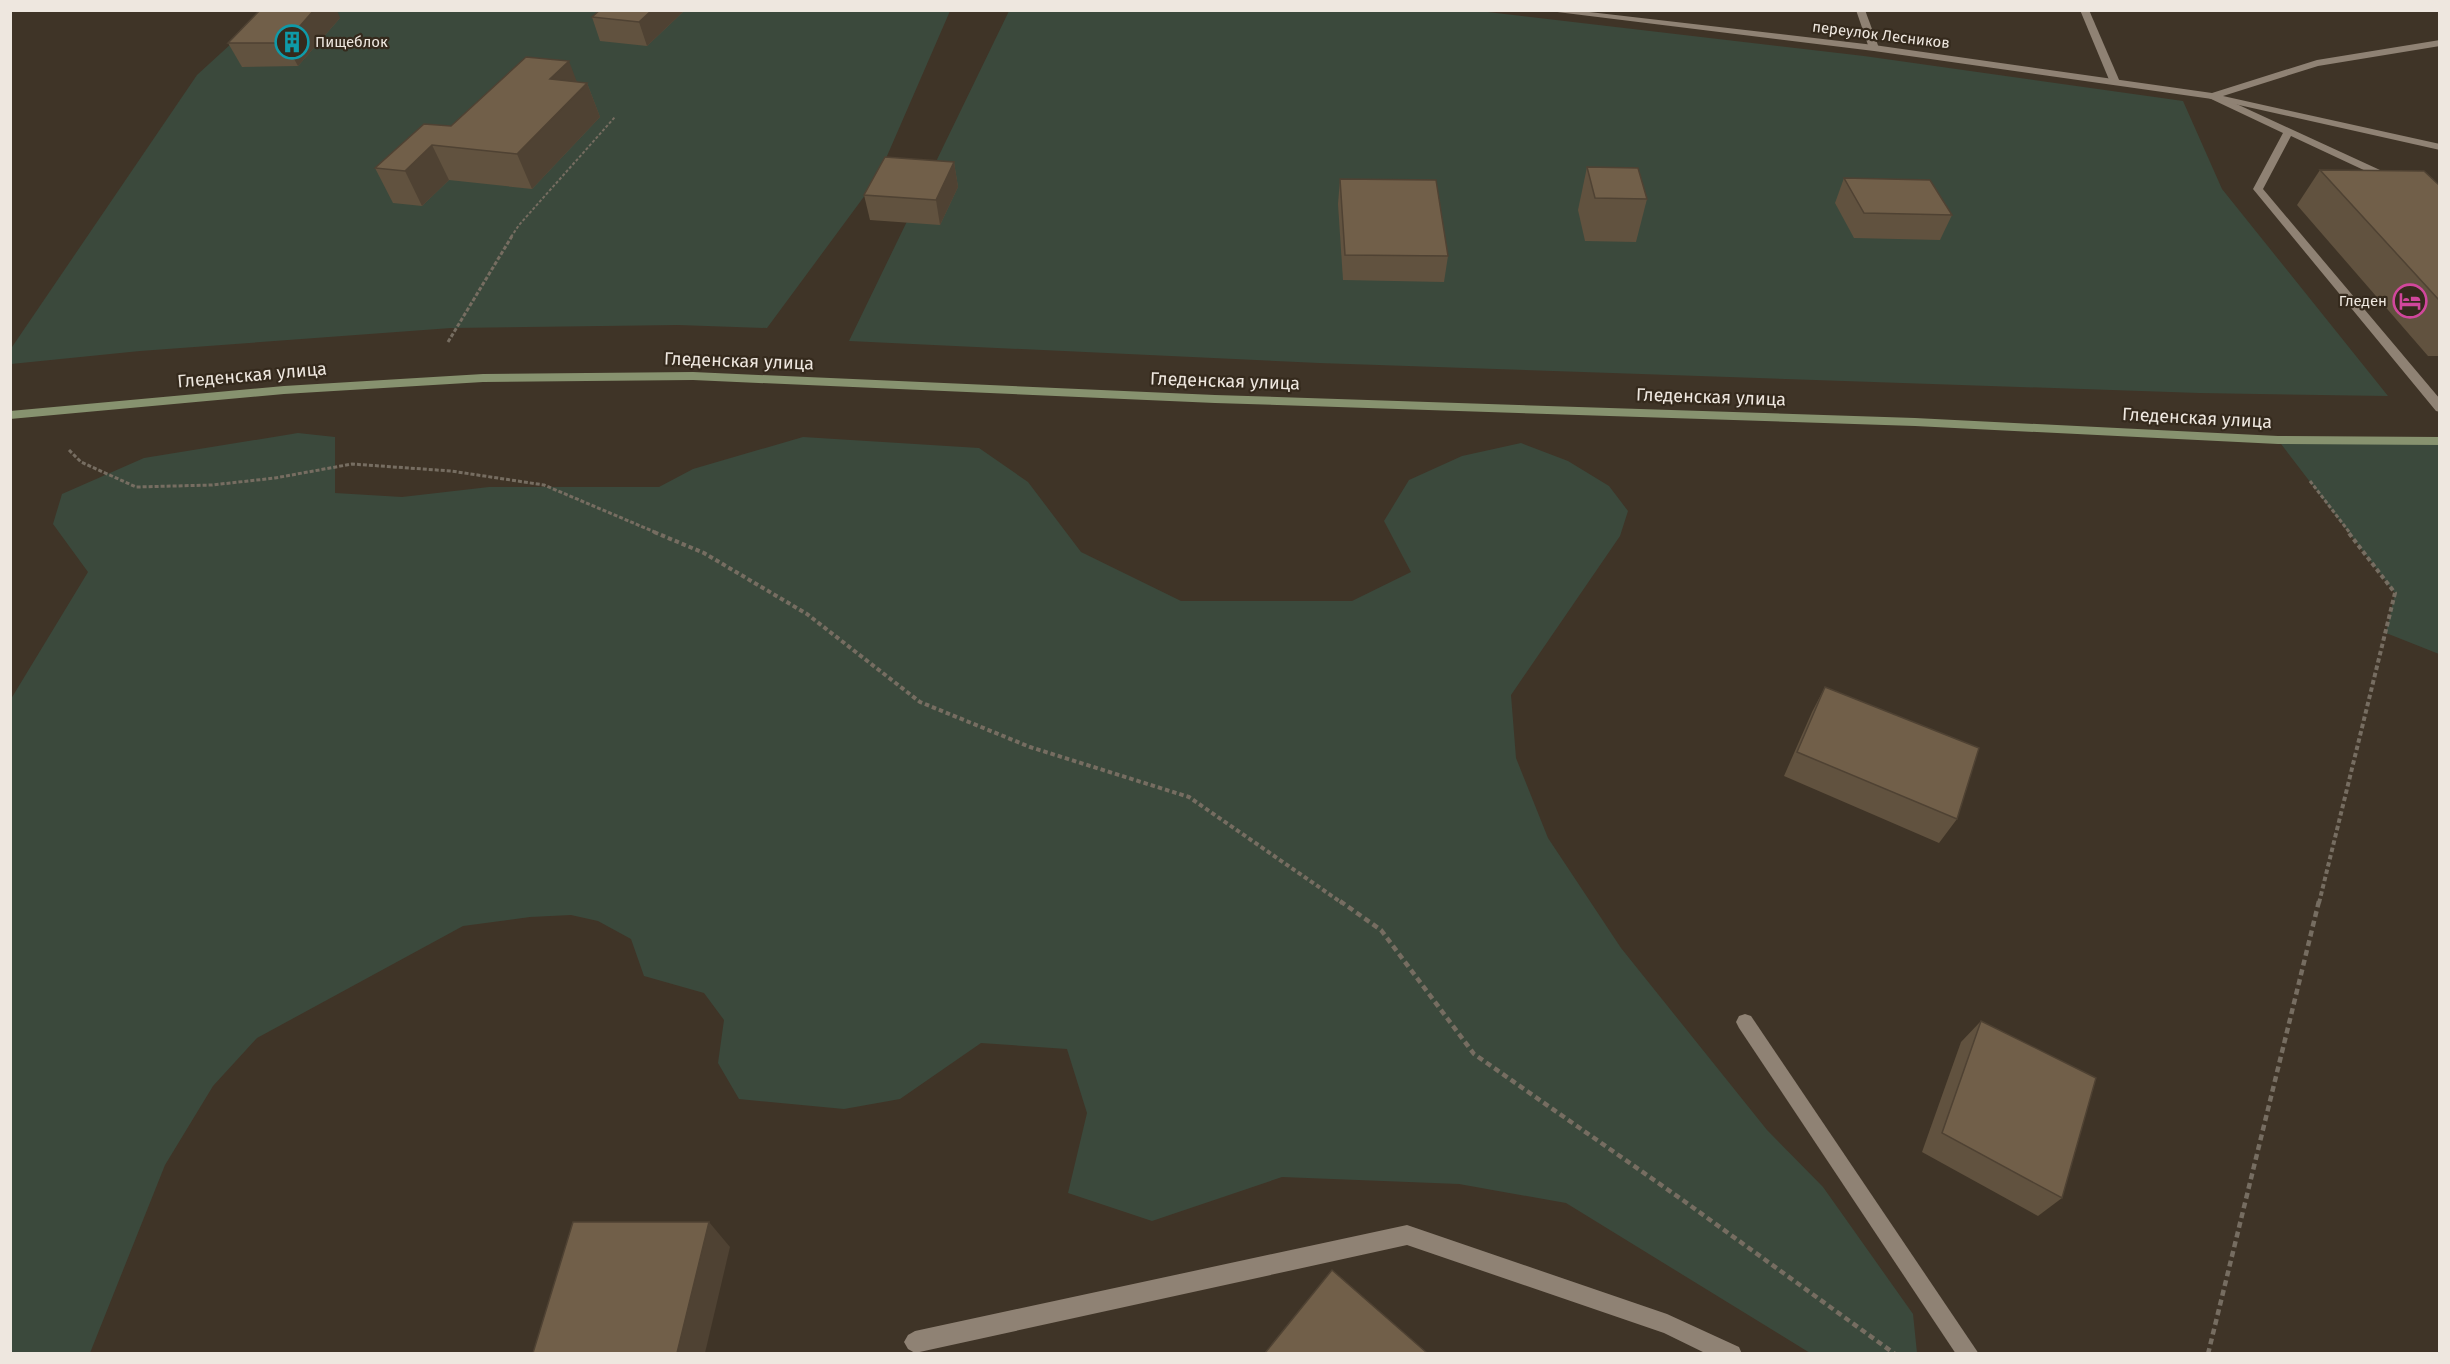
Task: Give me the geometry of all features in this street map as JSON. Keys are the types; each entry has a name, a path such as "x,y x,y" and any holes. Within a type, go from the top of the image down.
{"main road":[{"name":"Гледенская улица","path":"10,415 284,390 483,378 693,376 1227,400 1915,422 2278,440 2439,441"}],"street":[{"name":"переулок Лесников","path":"1545,10 1874,48 2212,96 2439,147"},
{"path":"1860,10 1874,48"},
{"path":"2084,10 2115,82"},
{"name":"переулок Лесников","path":"2212,96 2317,63 2439,43"},
{"path":"2212,96 2404,185"},
{"path":"2289,131 2258,189 2439,408"},
{"path":"1745,1022 1969,1353"},
{"path":"915,1342 1407,1235 1666,1324 1732,1353"}],"path":[{"path":"446,345 519,225 615,117"},
{"path":"28,413 81,462 136,487 222,484 275,478 352,464 451,471 544,485 704,553 807,614 920,702 1030,747 1189,797 1381,930 1474,1054 1895,1353"},
{"path":"2208,1353 2395,593 2278,440"}],"green space":[{"path":"1471,10 1864,56 2183,101 2222,189 2388,396 2199,393 1319,363 849,341 1009,11"},
{"path":"267,11 950,11 877,179 767,328 678,325 451,328 140,351 11,364 10,350 197,75"},
{"path":"298,433 335,437 335,493 402,497 489,487 659,487 693,469 803,437 979,448 1028,482 1081,552 1181,601 1352,601 1411,572 1384,521 1409,480 1462,456 1521,443 1568,461 1609,486 1628,511 1620,536 1511,695 1516,758 1548,838 1621,948 1767,1130 1823,1187 1913,1314 1917,1353 1810,1353 1566,1203 1459,1184 1282,1177 1152,1221 1068,1193 1087,1113 1067,1049 981,1043 900,1099 844,1109 739,1099 718,1063 724,1020 704,993 644,976 631,939 598,921 571,915 530,917 463,926 257,1038 213,1086 165,1165 90,1353 11,1353 11,699 88,572 53,524 62,494 144,458"},
{"path":"2278,440 2439,441 2439,654 2386,633 2395,593"}],"building":[{"path":"260,10 314,10 285,43 228,43"},
{"path":"600,10 652,10 639,22 592,17"},
{"path":"526,57 569,61 550,79 587,83 517,154 432,145 405,171 375,168 424,124 451,126"},
{"path":"885,157 954,162 936,200 864,195"},
{"path":"1587,167 1638,168 1647,199 1595,198"},
{"path":"2320,170 2424,171 2439,185 2439,300"},
{"path":"1844,178 1930,180 1952,215 1864,213"},
{"path":"1340,179 1436,180 1448,256 1345,255"},
{"path":"1825,687 1979,748 1957,819 1797,752"},
{"path":"1981,1021 2096,1078 2062,1198 1942,1133"},
{"path":"573,1222 709,1222 677,1353 533,1353"},
{"path":"1332,1270 1427,1353 1265,1353"}],"place":[{"name":"Пищеблок","path":"292,42"},
{"name":"Гледен","path":"2410,301"}]}
